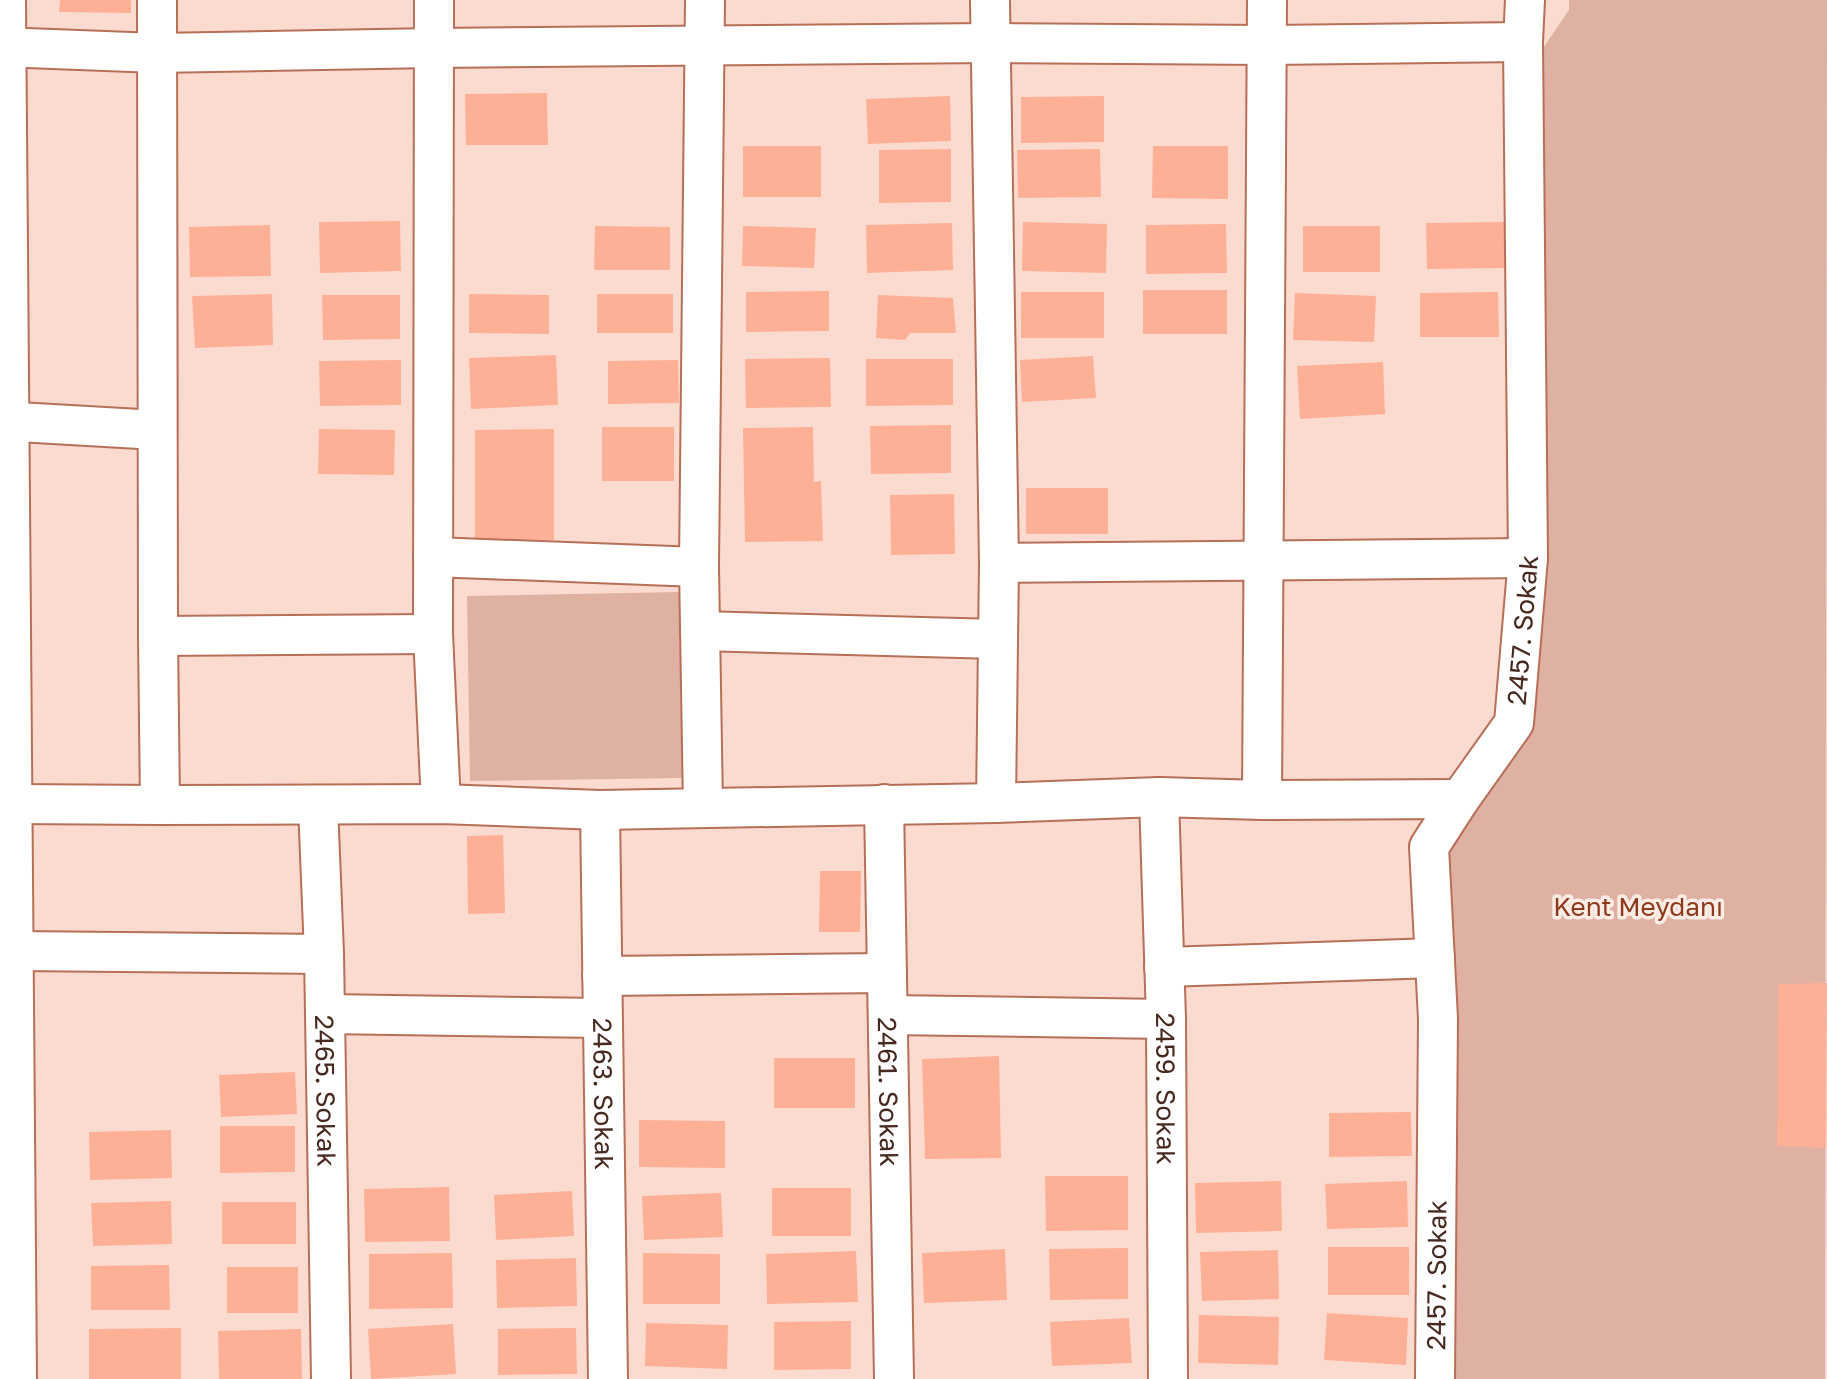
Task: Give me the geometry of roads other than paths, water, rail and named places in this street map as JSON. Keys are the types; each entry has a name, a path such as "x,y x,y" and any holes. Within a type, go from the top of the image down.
{"street":[{"path":"6,0 3,48 8,823 14,951 7,1024 17,1379"},
{"path":"157,0 160,805"},
{"path":"434,0 433,634 441,804"},
{"path":"703,807 699,567 705,0"},
{"path":"990,0 999,563 996,803"},
{"path":"1262,800 1267,0"},
{"name":"2457. Sokak","path":"1435,1379 1438,1019 1429,847 1514,723 1528,558 1525,0"},
{"path":"3,48 157,53 991,43 1266,45 1523,42"},
{"path":"5,421 157,430"},
{"path":"433,557 699,567"},
{"path":"999,563 1528,558"},
{"path":"700,631 998,639"},
{"path":"158,636 433,634"},
{"path":"8,823 160,805 441,804 600,810 1159,797 1460,799"},
{"name":"2459. Sokak","path":"1159,797 1166,1019 1168,1379"},
{"name":"2461. Sokak","path":"884,804 894,1379"},
{"name":"2465. Sokak","path":"318,805 324,954 331,1379"},
{"name":"2463. Sokak","path":"600,810 608,1379"},
{"path":"14,951 324,954"},
{"path":"1164,967 1435,958"},
{"path":"602,976 887,973"},
{"path":"325,1014 602,1018"},
{"path":"888,1015 1166,1019"}],"park label":[{"name":"Kent Meydanı","path":"1638,906"}]}
